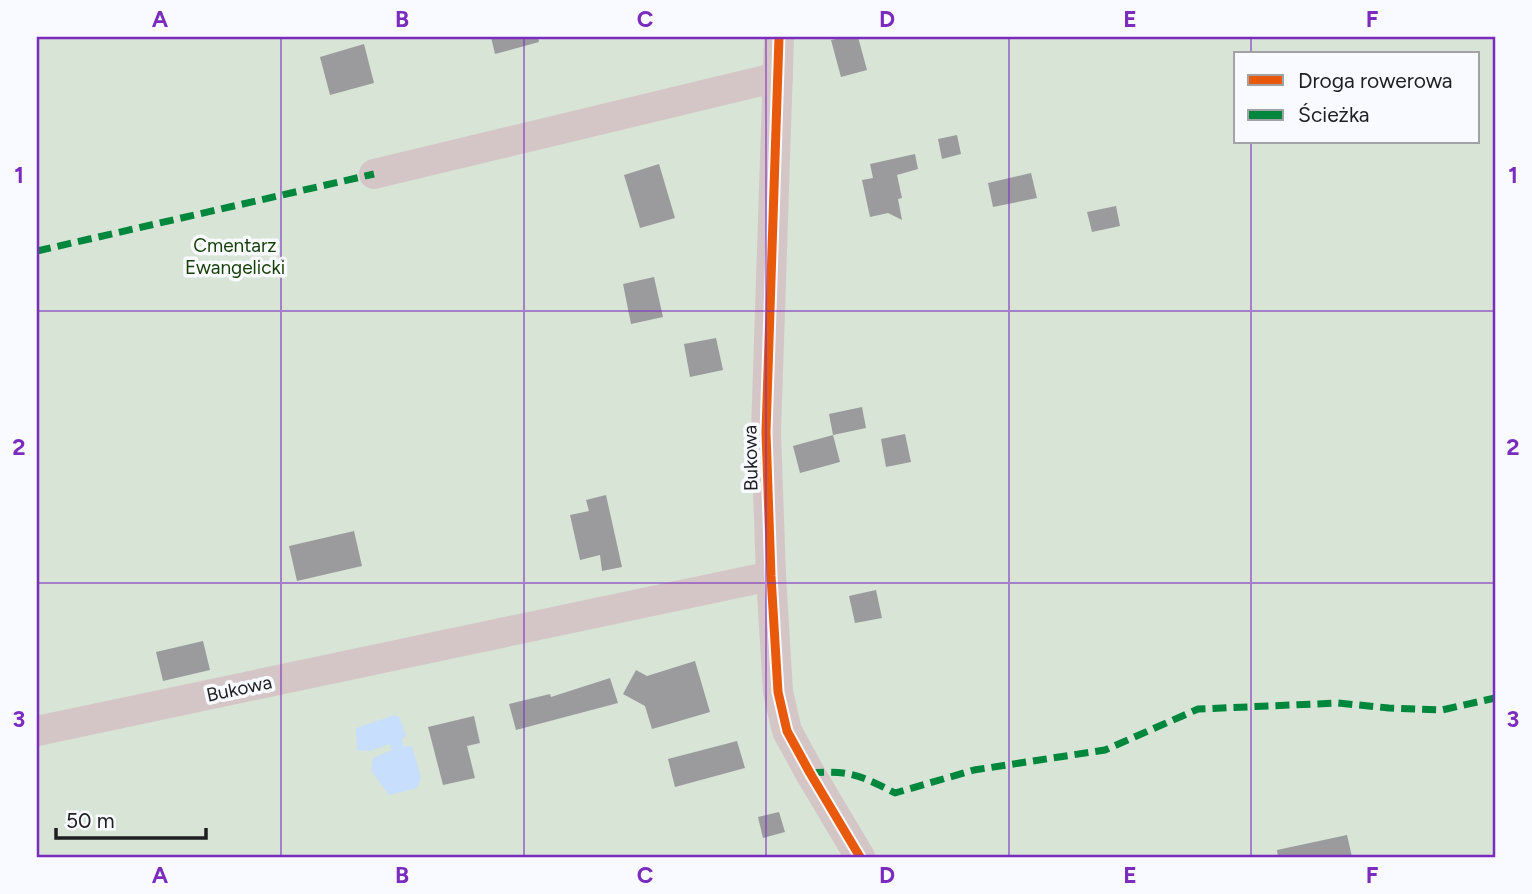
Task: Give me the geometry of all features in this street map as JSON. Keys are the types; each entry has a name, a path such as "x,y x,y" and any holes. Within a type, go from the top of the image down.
{"street":[{"name":"Bukowa","path":"779,37 766,432 771,576 782,713 797,750 860,857"},
{"path":"374,174 778,77"},
{"name":"Bukowa","path":"37,731 771,576"}],"green space":[{"name":"Cmentarz Ewangelicki","path":"37,37 1495,37 1495,857 37,857"}],"water":[{"path":"395,715 400,718 406,736 402,739 403,747 412,746 421,778 417,788 389,795 371,770 373,758 392,750 390,744 370,751 357,750 356,728"}],"building":[{"path":"491,37 538,37 539,42 495,54"},
{"path":"858,37 867,70 841,77 831,40"},
{"path":"364,44 374,83 330,95 320,57"},
{"path":"957,135 961,154 942,159 938,139"},
{"path":"915,154 918,169 897,175 902,198 898,199 902,220 888,213 870,217 862,180 873,178 870,164"},
{"path":"659,164 675,218 640,228 624,175"},
{"path":"1031,173 1037,198 993,207 988,183"},
{"path":"1116,206 1120,226 1092,232 1087,212"},
{"path":"654,277 663,317 631,324 623,284"},
{"path":"716,338 723,370 690,377 684,344"},
{"path":"862,407 866,428 833,435 829,414"},
{"path":"905,434 911,462 886,467 881,439"},
{"path":"833,435 840,462 800,473 793,446"},
{"path":"606,495 622,567 602,571 600,555 580,560 570,515 589,511 586,500"},
{"path":"354,531 362,566 297,581 289,546"},
{"path":"876,590 882,618 855,623 849,596"},
{"path":"203,641 210,670 163,681 156,652"},
{"path":"695,661 710,712 652,729 645,706 623,694 636,670 647,676"},
{"path":"610,678 618,703 516,730 509,704 550,694 551,697"},
{"path":"474,716 480,743 467,746 475,778 443,785 428,727"},
{"path":"737,741 745,768 675,787 668,759"},
{"path":"779,812 785,832 763,838 758,817"},
{"path":"1347,835 1352,857 1278,857 1277,850"}],"marked path":[{"path":"37,251 374,174"},
{"path":"810,773 835,772 854,775 895,793 974,770 1105,750 1198,709 1338,703 1442,710 1495,698"}],"cycle path":[{"path":"779,37 766,432 778,692 787,731 860,857"}]}
